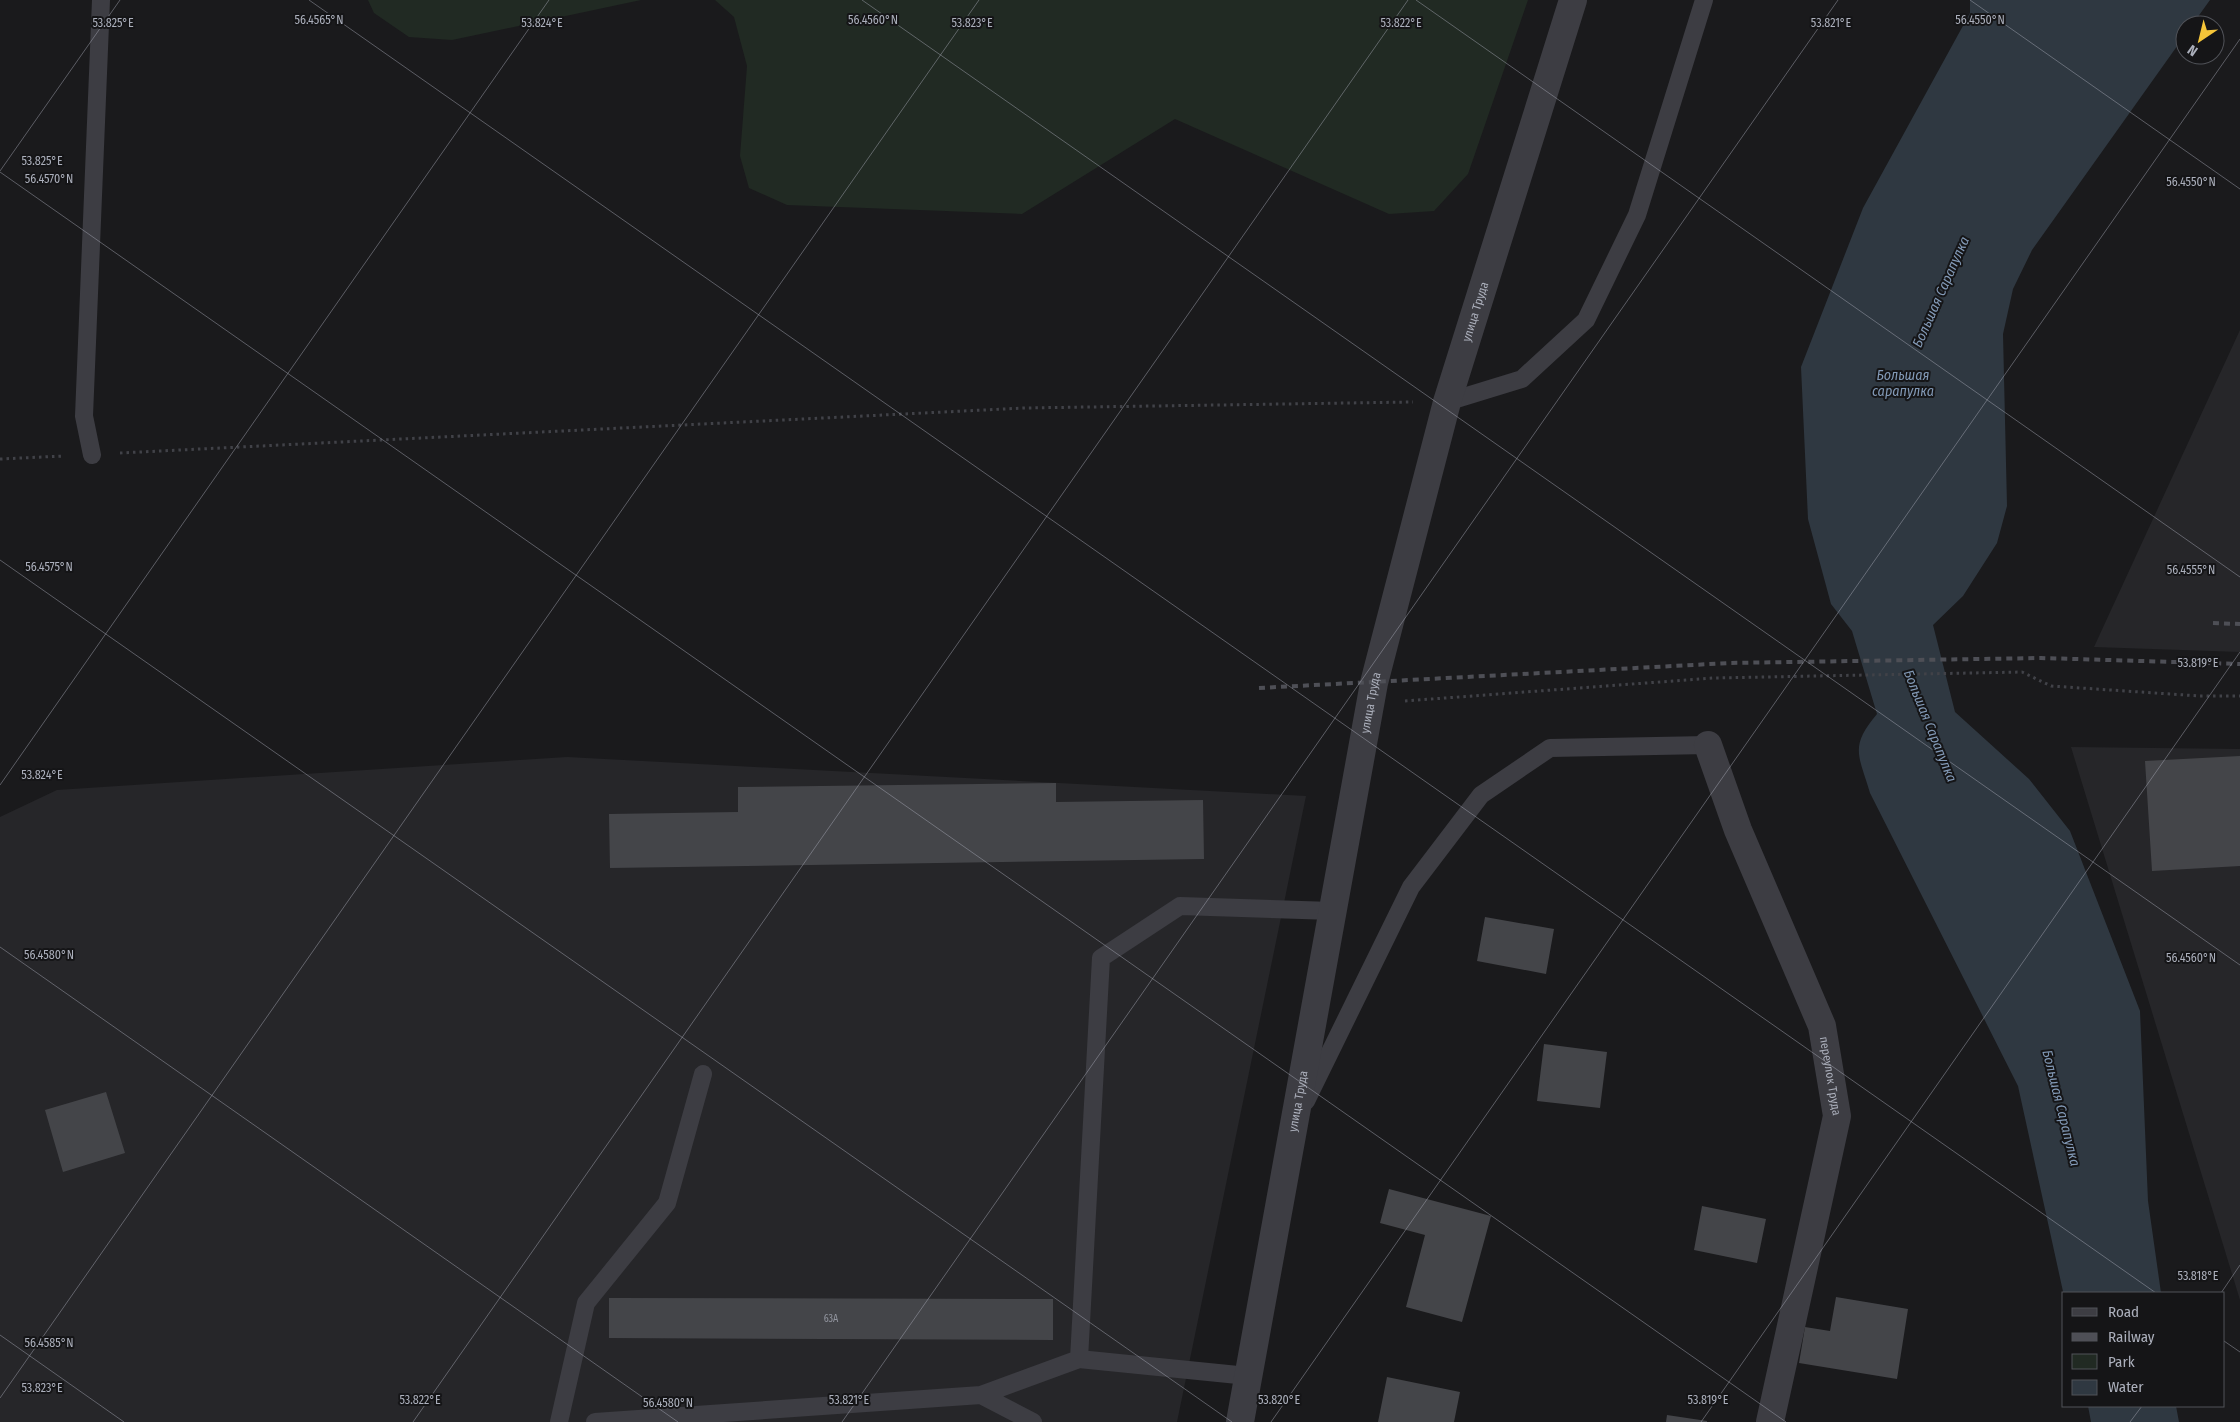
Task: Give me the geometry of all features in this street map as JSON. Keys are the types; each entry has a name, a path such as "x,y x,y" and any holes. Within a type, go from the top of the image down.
{"street":[{"name":"улица Труда","path":"1240,1422 1370,704 1447,402 1573,0"},
{"name":"переулок Труда","path":"1708,745 1738,830 1822,1026 1837,1116 1770,1422"}],"lane":[{"path":"92,454 84,416 102,0"},
{"path":"1447,402 1522,379 1586,320 1637,215 1704,0"},
{"path":"1294,1124 1411,887 1481,795 1550,748 1708,745"},
{"path":"1079,1359 1101,958 1180,906 1333,911"},
{"path":"559,1422 586,1303 667,1203 703,1074"},
{"path":"595,1422 981,1395 1079,1359 1248,1376"},
{"path":"981,1395 1033,1422"}],"path":[{"path":"0,459 1024,408 1447,402"},
{"path":"1370,704 1713,678 2022,672 2051,686 2200,696 2240,696"}],"shaded area":[{"path":"2240,330 2240,652 2094,647"},
{"path":"2071,747 2240,749 2240,1300"},
{"path":"567,757 1306,796 1177,1422 0,1422 0,817 57,790"}],"green space":[{"path":"368,0 641,0 452,40 409,37 374,13"},
{"path":"715,0 1528,0 1468,174 1434,211 1389,214 1175,119 1022,214 787,205 749,188 740,156 747,66 734,17"}],"water":[{"name":"Большая сарапулка","path":"1970,0 2210,0 2199,15 2175,15 2175,49 2032,250 2013,289 2003,334 2007,506 1997,543 1963,596 1933,625 1955,712 2029,779 2070,831 2140,1011 2148,1201 2161,1292 2063,1292 2018,1086 1870,793 1860,760 1860,743 1868,725 1877,714 1852,631 1831,604 1808,519 1801,367 1863,208 1970,13"},
{"path":"2088,1407 2176,1407 2179,1422 2091,1422"}],"building":[{"path":"2240,756 2240,866 2152,871 2145,761"},
{"path":"1056,783 1056,802 1203,800 1204,859 610,868 609,814 738,812 738,787"},
{"path":"1485,917 1554,929 1546,974 1477,961"},
{"path":"1544,1044 1607,1052 1600,1108 1537,1101"},
{"path":"106,1092 125,1153 63,1172 45,1110"},
{"path":"1389,1189 1491,1216 1462,1322 1406,1307 1425,1235 1380,1223"},
{"path":"1702,1206 1766,1219 1757,1263 1694,1250"},
{"path":"1836,1297 1908,1309 1897,1379 1799,1363 1805,1327 1830,1331"},
{"path":"609,1298 1053,1299 1053,1340 609,1338"},
{"path":"1387,1377 1460,1392 1454,1422 1378,1422"},
{"path":"1667,1415 1707,1421 1707,1422 1666,1422"}],"railway":[{"path":"2213,623 2240,624"},
{"path":"1259,688 1729,663 2041,658 2240,664"}],"water label":[{"name":"Большая Сарапулка","path":"1941,292"},
{"name":"Большая Сарапулка","path":"1930,726"},
{"name":"Большая Сарапулка","path":"2061,1108"}]}
